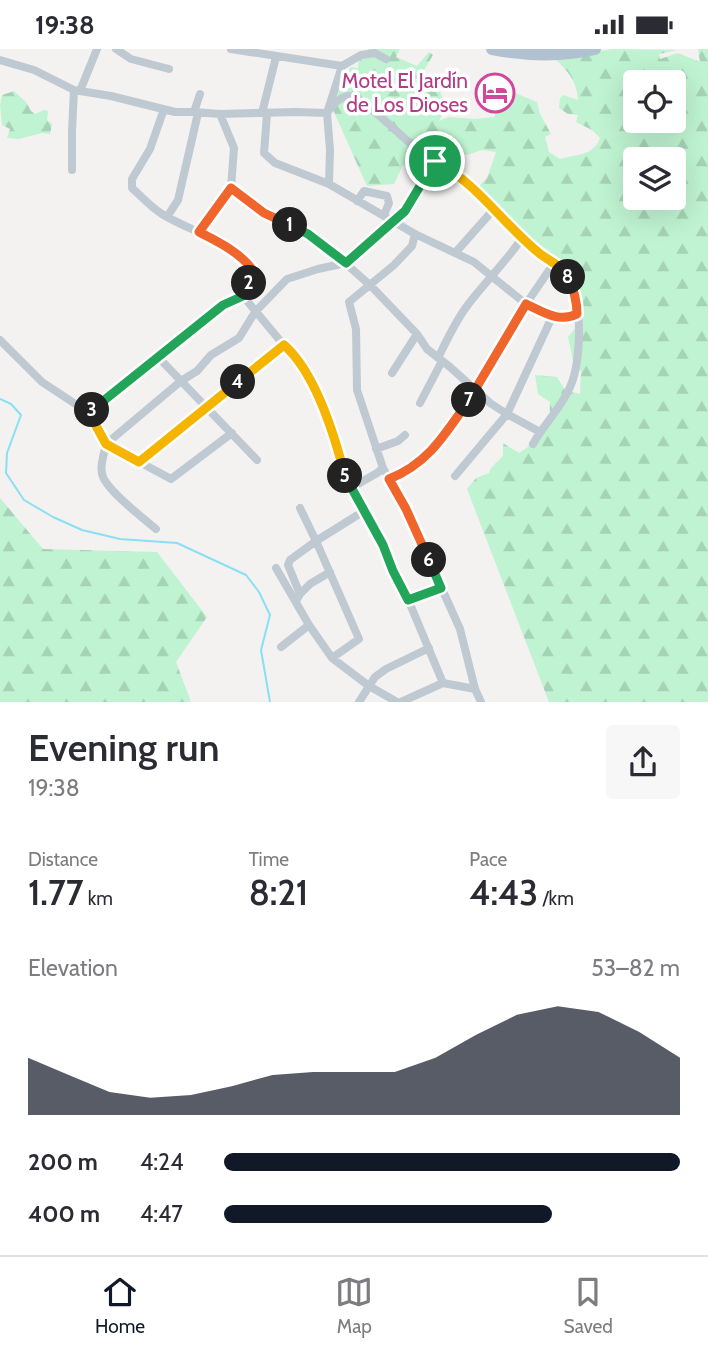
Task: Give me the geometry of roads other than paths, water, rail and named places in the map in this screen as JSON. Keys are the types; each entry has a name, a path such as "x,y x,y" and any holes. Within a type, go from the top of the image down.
{"main road":[{"path":"492,49 514,54 554,55 595,49"}],"street":[{"path":"72,170 72,131 77,91 97,49"},
{"path":"116,49 131,59 169,69"},
{"path":"231,49 342,66 361,55 376,53 386,59"},
{"path":"276,57 265,113 264,153 275,163 329,184 415,234 474,262 526,304 552,317 569,318 577,314"},
{"path":"0,60 34,70 77,91 111,96 175,112 327,113"},
{"path":"329,184 327,113 342,66"},
{"path":"167,217 178,200 200,94"},
{"path":"327,113 334,103 342,98 355,97 466,183 538,253 563,269 577,302 580,336 574,376 566,395 533,444"},
{"path":"89,413 223,305 243,296 251,276 252,269 237,253 167,217 132,188 132,179 150,149 163,109"},
{"path":"199,232 231,188 234,148 220,114"},
{"path":"156,529 110,487 103,477 101,465 106,444 197,370 211,355 239,338 255,311 287,279 346,263 394,222 405,211 435,161"},
{"path":"231,188 264,213 308,234 346,263 417,334 427,349 490,403 540,432"},
{"path":"357,201 365,191 387,196 389,203 384,215"},
{"path":"455,253 494,209"},
{"path":"415,234 412,246 394,265 349,302 356,329 357,390 383,468 406,509 460,629 475,689 481,702"},
{"path":"420,404 457,321 522,238"},
{"path":"389,479 411,468 432,451 477,390 526,304 554,263"},
{"path":"243,296 307,373 335,439 346,480 383,545 443,683"},
{"path":"455,477 508,414 552,317"},
{"path":"391,373 417,334"},
{"path":"0,340 41,382 89,413 106,444 171,479 232,433"},
{"path":"139,462 284,345"},
{"path":"159,357 257,460"},
{"path":"376,449 398,442 405,435"},
{"path":"351,488 383,468"},
{"path":"300,508 359,639 332,658"},
{"path":"364,511 290,560 288,565 309,625 332,658 369,686 399,702 443,683 475,689"},
{"path":"276,568 298,598"},
{"path":"298,598 310,585 330,572"},
{"path":"408,600 441,588"},
{"path":"281,647 309,625"},
{"path":"359,702 375,677 429,648"}],"waterway":[{"path":"0,399 11,404 21,415 7,453 6,473 24,500 82,530 120,539 177,543 246,575 259,592 270,615 261,650 270,702"}],"place":[{"name":"Motel El Jardín de Los Dioses","path":"495,93"}]}
